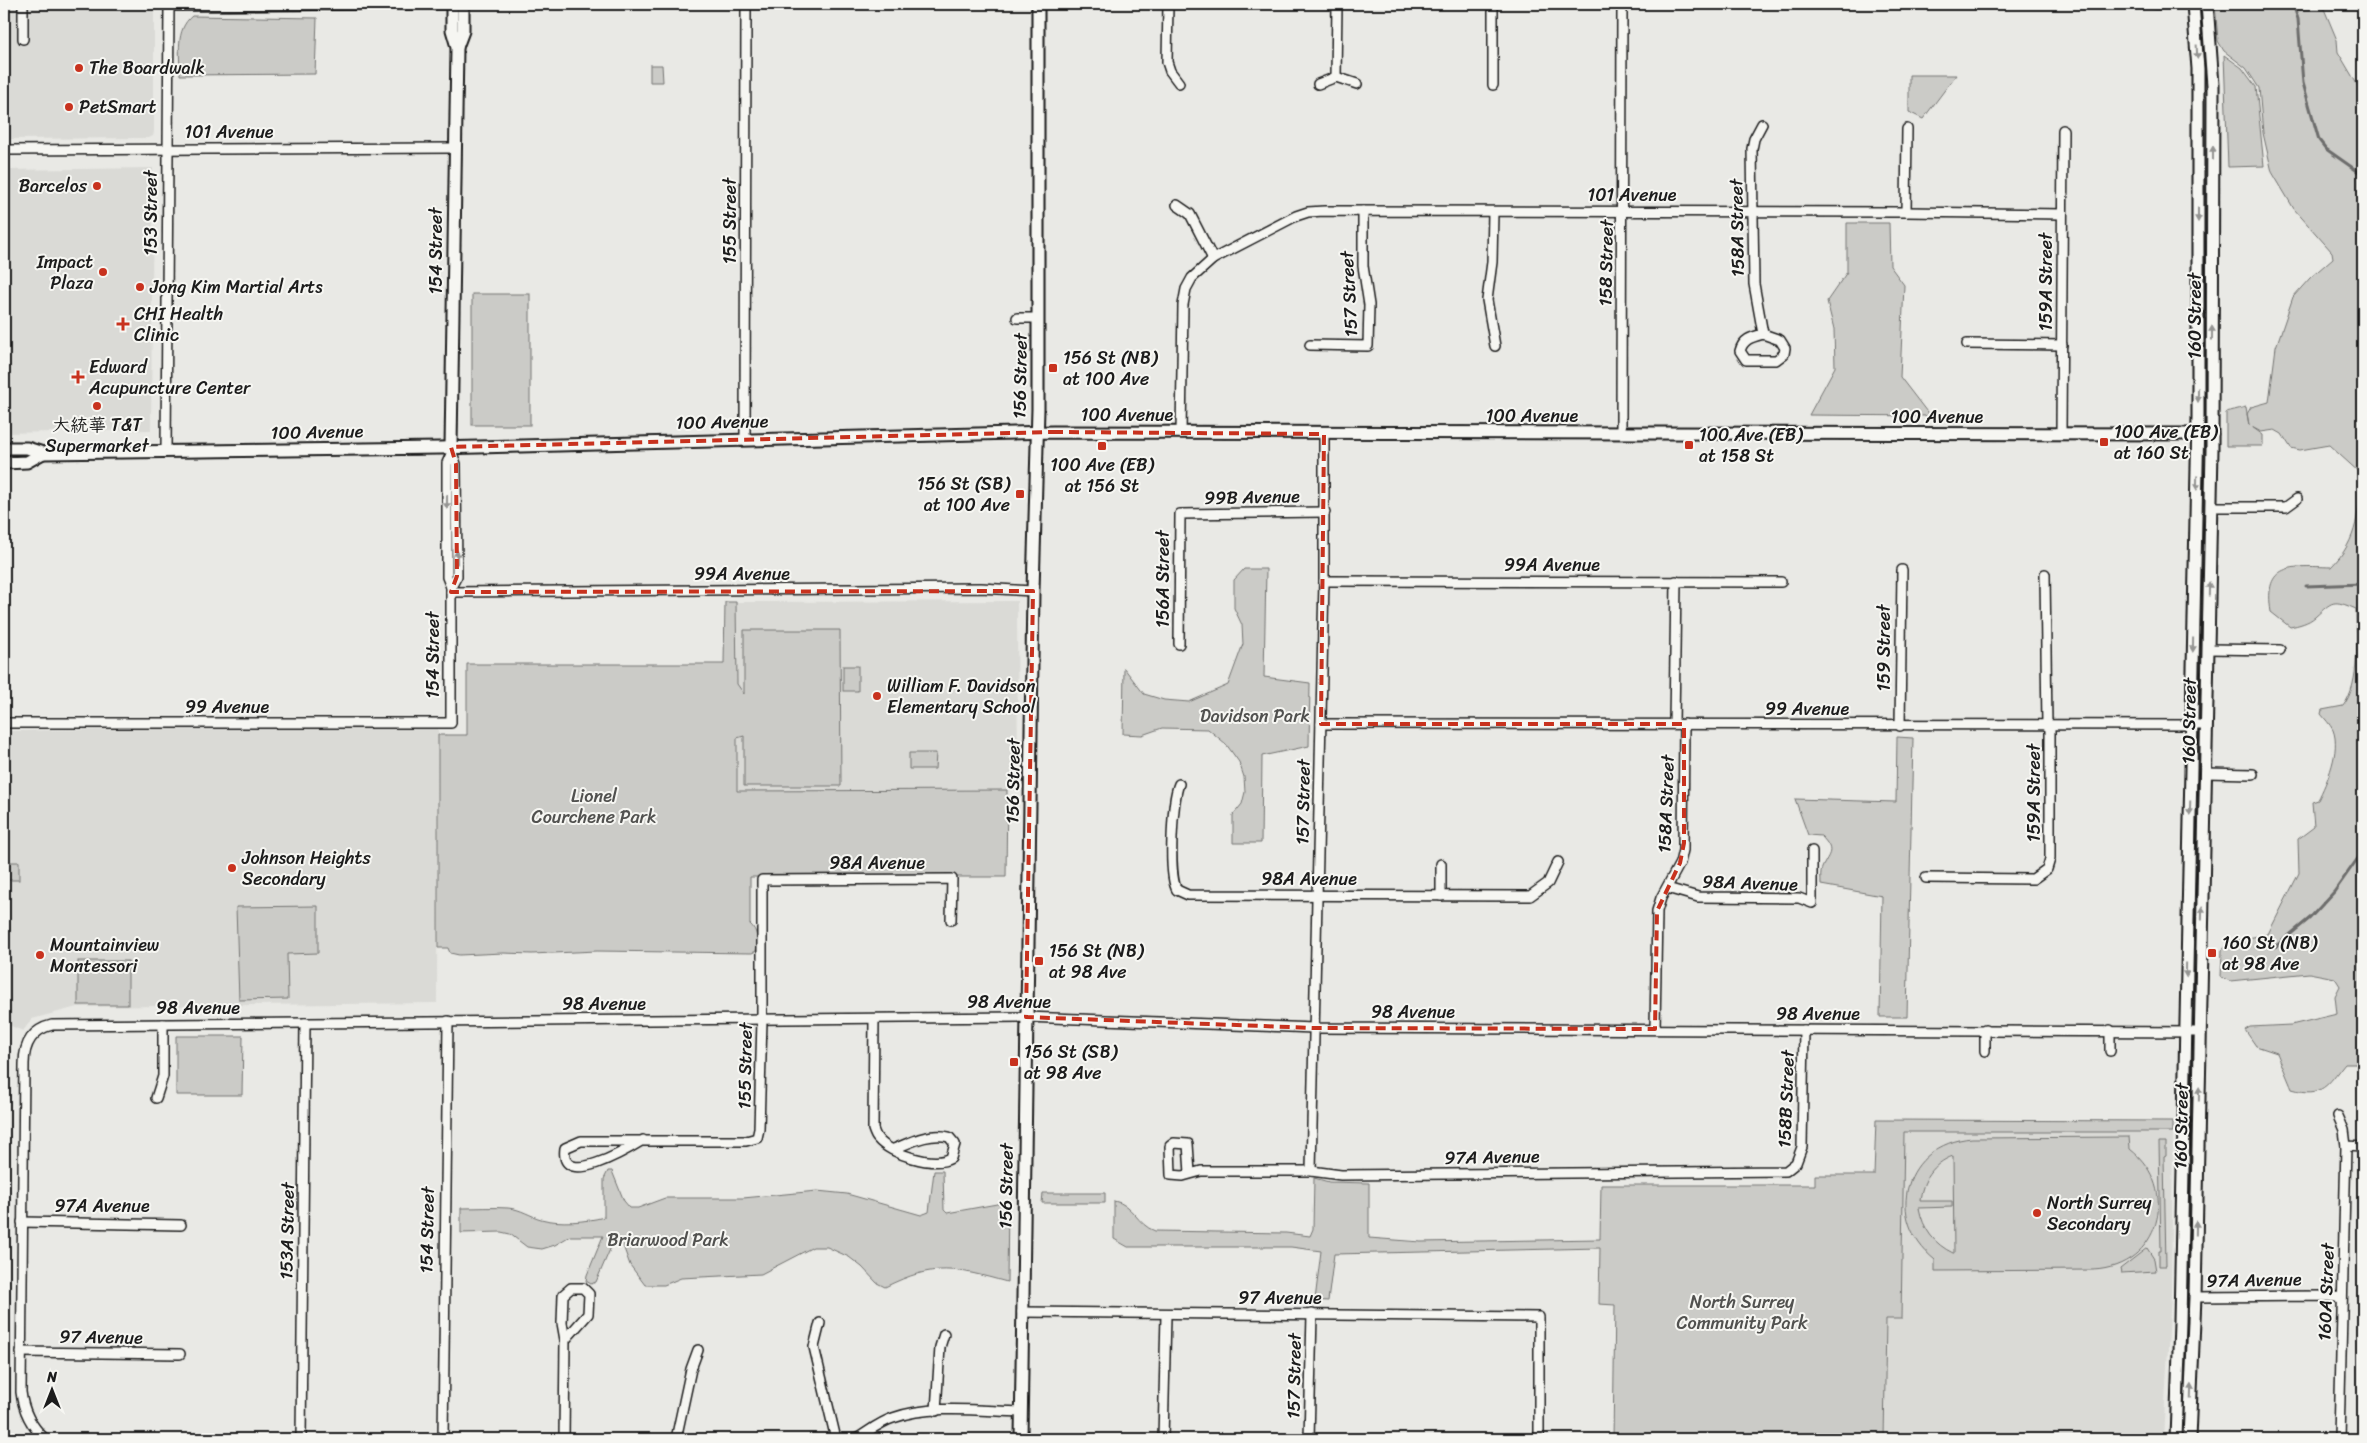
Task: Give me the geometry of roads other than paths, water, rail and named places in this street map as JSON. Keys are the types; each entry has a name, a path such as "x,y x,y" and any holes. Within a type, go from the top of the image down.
{"main road":[{"name":"154 Street","path":"451,451 457,47 452,30 452,4"},
{"name":"154 Street","path":"457,47 463,31 463,4"},
{"name":"156 Street","path":"1021,1439 1032,590 1038,318 1036,171 1038,4"},
{"name":"160 Street","path":"2176,1439 2198,434 2198,70 2193,4"},
{"name":"160 Street","path":"2189,1439 2195,1297 2212,434 2213,85 2207,4"},
{"name":"100 Avenue","path":"4,448 28,448 43,454 451,451 746,439 1036,433 2212,434"},
{"name":"100 Avenue","path":"4,464 27,462 43,454"}],"street":[{"path":"23,4 23,39"},
{"path":"168,5 452,4"},
{"name":"155 Street","path":"746,4 746,439"},
{"path":"1168,4 1168,62 1170,71 1179,83"},
{"path":"1336,77 1337,4"},
{"path":"1492,85 1493,4"},
{"name":"158 Street","path":"1621,433 1622,4"},
{"path":"2155,4 2188,4"},
{"name":"153 Street","path":"166,452 168,5"},
{"path":"1318,84 1336,77 1357,84"},
{"name":"158A Street","path":"1762,124 1754,139 1752,149 1754,284 1762,334"},
{"path":"1906,212 1908,129"},
{"name":"159A Street","path":"2061,434 2063,130"},
{"name":"101 Avenue","path":"4,150 454,148"},
{"path":"1177,205 1190,214 1213,259 1192,278 1186,289 1183,305 1181,433"},
{"name":"101 Avenue","path":"1213,259 1304,213 1363,211 1623,211 2062,214"},
{"name":"157 Street","path":"1310,345 1368,346 1369,305 1363,266 1363,211"},
{"path":"1493,212 1492,262 1487,300 1489,321 1495,346"},
{"path":"1017,318 1038,318"},
{"path":"1762,334 1780,340 1786,348 1784,354 1776,360 1746,360 1740,350 1742,345 1746,340 1762,334"},
{"path":"1966,344 2062,345"},
{"name":"157 Street","path":"1312,1171 1324,581 1324,434"},
{"name":"154 Street","path":"451,451 447,462 447,577 451,590 451,723"},
{"path":"2211,508 2286,507 2297,499"},
{"name":"99B Avenue","path":"1180,514 1325,512"},
{"name":"156A Street","path":"1179,644 1180,514"},
{"name":"159 Street","path":"1900,726 1902,570"},
{"name":"159A Street","path":"1926,878 2033,879 2047,869 2050,860 2045,574"},
{"name":"99A Avenue","path":"1324,581 1781,582"},
{"name":"158A Street","path":"1655,1029 1656,921 1659,904 1680,862 1684,843 1676,581"},
{"name":"99A Avenue","path":"451,590 981,588 1032,590"},
{"path":"2208,648 2280,650"},
{"name":"99 Avenue","path":"4,723 451,723"},
{"name":"99 Avenue","path":"1321,724 1406,728 1679,724 2206,726"},
{"path":"2205,773 2253,774"},
{"name":"98A Avenue","path":"1179,784 1174,800 1172,870 1177,890 1192,895 1530,896 1548,883 1558,862"},
{"name":"98A Avenue","path":"1667,888 1691,897 1798,898 1812,903 1812,850"},
{"path":"1441,864 1441,896"},
{"name":"98A Avenue","path":"762,880 952,879 951,920"},
{"name":"155 Street","path":"643,1140 619,1156 597,1164 577,1167 569,1164 564,1155 565,1148 581,1141 643,1140 746,1140 757,1138 760,1129 762,880"},
{"name":"98 Avenue","path":"22,1222 24,1057 26,1046 34,1034 52,1025 1026,1017 1314,1028 2110,1030 2200,1032"},
{"path":"874,1019 873,1129 878,1140 894,1149 905,1155 938,1162 951,1158 955,1144 949,1136 934,1136 920,1138 894,1149"},
{"name":"154 Street","path":"443,1439 448,1021"},
{"name":"153A Street","path":"301,1439 305,1023"},
{"path":"156,1098 162,1076 163,1024"},
{"name":"158B Street","path":"1793,1166 1799,1159 1802,1147 1804,1030"},
{"path":"1985,1030 1985,1051"},
{"path":"2110,1030 2110,1050"},
{"name":"160A Street","path":"2338,1116 2344,1130 2346,1146 2339,1439"},
{"path":"2346,1146 2363,1146"},
{"name":"97A Avenue","path":"1190,1173 1201,1170 1312,1171 1341,1175 1586,1172 1768,1173 1786,1172 1793,1166"},
{"path":"22,1222 22,1399 34,1428 45,1439"},
{"name":"97A Avenue","path":"22,1222 181,1225"},
{"path":"564,1439 565,1340 562,1323 563,1295 571,1288 584,1288 589,1294 588,1314 565,1340"},
{"name":"97A Avenue","path":"2195,1297 2329,1296 2342,1298"},
{"name":"97 Avenue","path":"1022,1312 1166,1315 1312,1314 1539,1317 1539,1439"},
{"name":"157 Street","path":"1309,1439 1312,1314"},
{"path":"1163,1439 1166,1315"},
{"path":"820,1322 814,1347 836,1439"},
{"path":"936,1411 940,1347 944,1334"},
{"path":"676,1439 687,1387 698,1350"},
{"name":"97 Avenue","path":"21,1352 180,1354"},
{"path":"856,1439 892,1418 908,1414 936,1411 1021,1412"}],"waterway":[{"path":"2293,4 2298,19 2303,83 2319,140 2326,149 2363,175"},
{"path":"2306,586 2363,584"},
{"path":"2275,947 2310,918 2334,892 2363,851"}],"place":[{"name":"The Boardwalk","path":"79,68"},
{"name":"PetSmart","path":"69,107"},
{"name":"Barcelos","path":"97,186"},
{"name":"Impact Plaza","path":"103,272"},
{"name":"Jong Kim Martial Arts","path":"140,287"},
{"name":"CHI Health Clinic","path":"123,324"},
{"name":"156 St (NB) at 100 Ave","path":"1053,368"},
{"name":"Edward Acupuncture Center","path":"78,377"},
{"name":"大統華 T&T Supermarket","path":"97,406"},
{"name":"100 Ave (EB) at 160 St","path":"2104,442"},
{"name":"100 Ave (EB) at 158 St","path":"1689,445"},
{"name":"100 Ave (EB) at 156 St","path":"1102,446"},
{"name":"156 St (SB) at 100 Ave","path":"1020,494"},
{"name":"William F. Davidson Elementary School","path":"877,696"},
{"name":"Johnson Heights Secondary","path":"232,868"},
{"name":"160 St (NB) at 98 Ave","path":"2212,953"},
{"name":"Mountainview Montessori","path":"40,955"},
{"name":"156 St (NB) at 98 Ave","path":"1039,961"},
{"name":"156 St (SB) at 98 Ave","path":"1014,1062"},
{"name":"North Surrey Secondary","path":"2037,1213"}],"park label":[{"name":"Davidson Park","path":"1255,716"},
{"name":"Lionel Courchene Park","path":"594,806"},
{"name":"Briarwood Park","path":"668,1240"},
{"name":"North Surrey Community Park","path":"1742,1312"}]}
